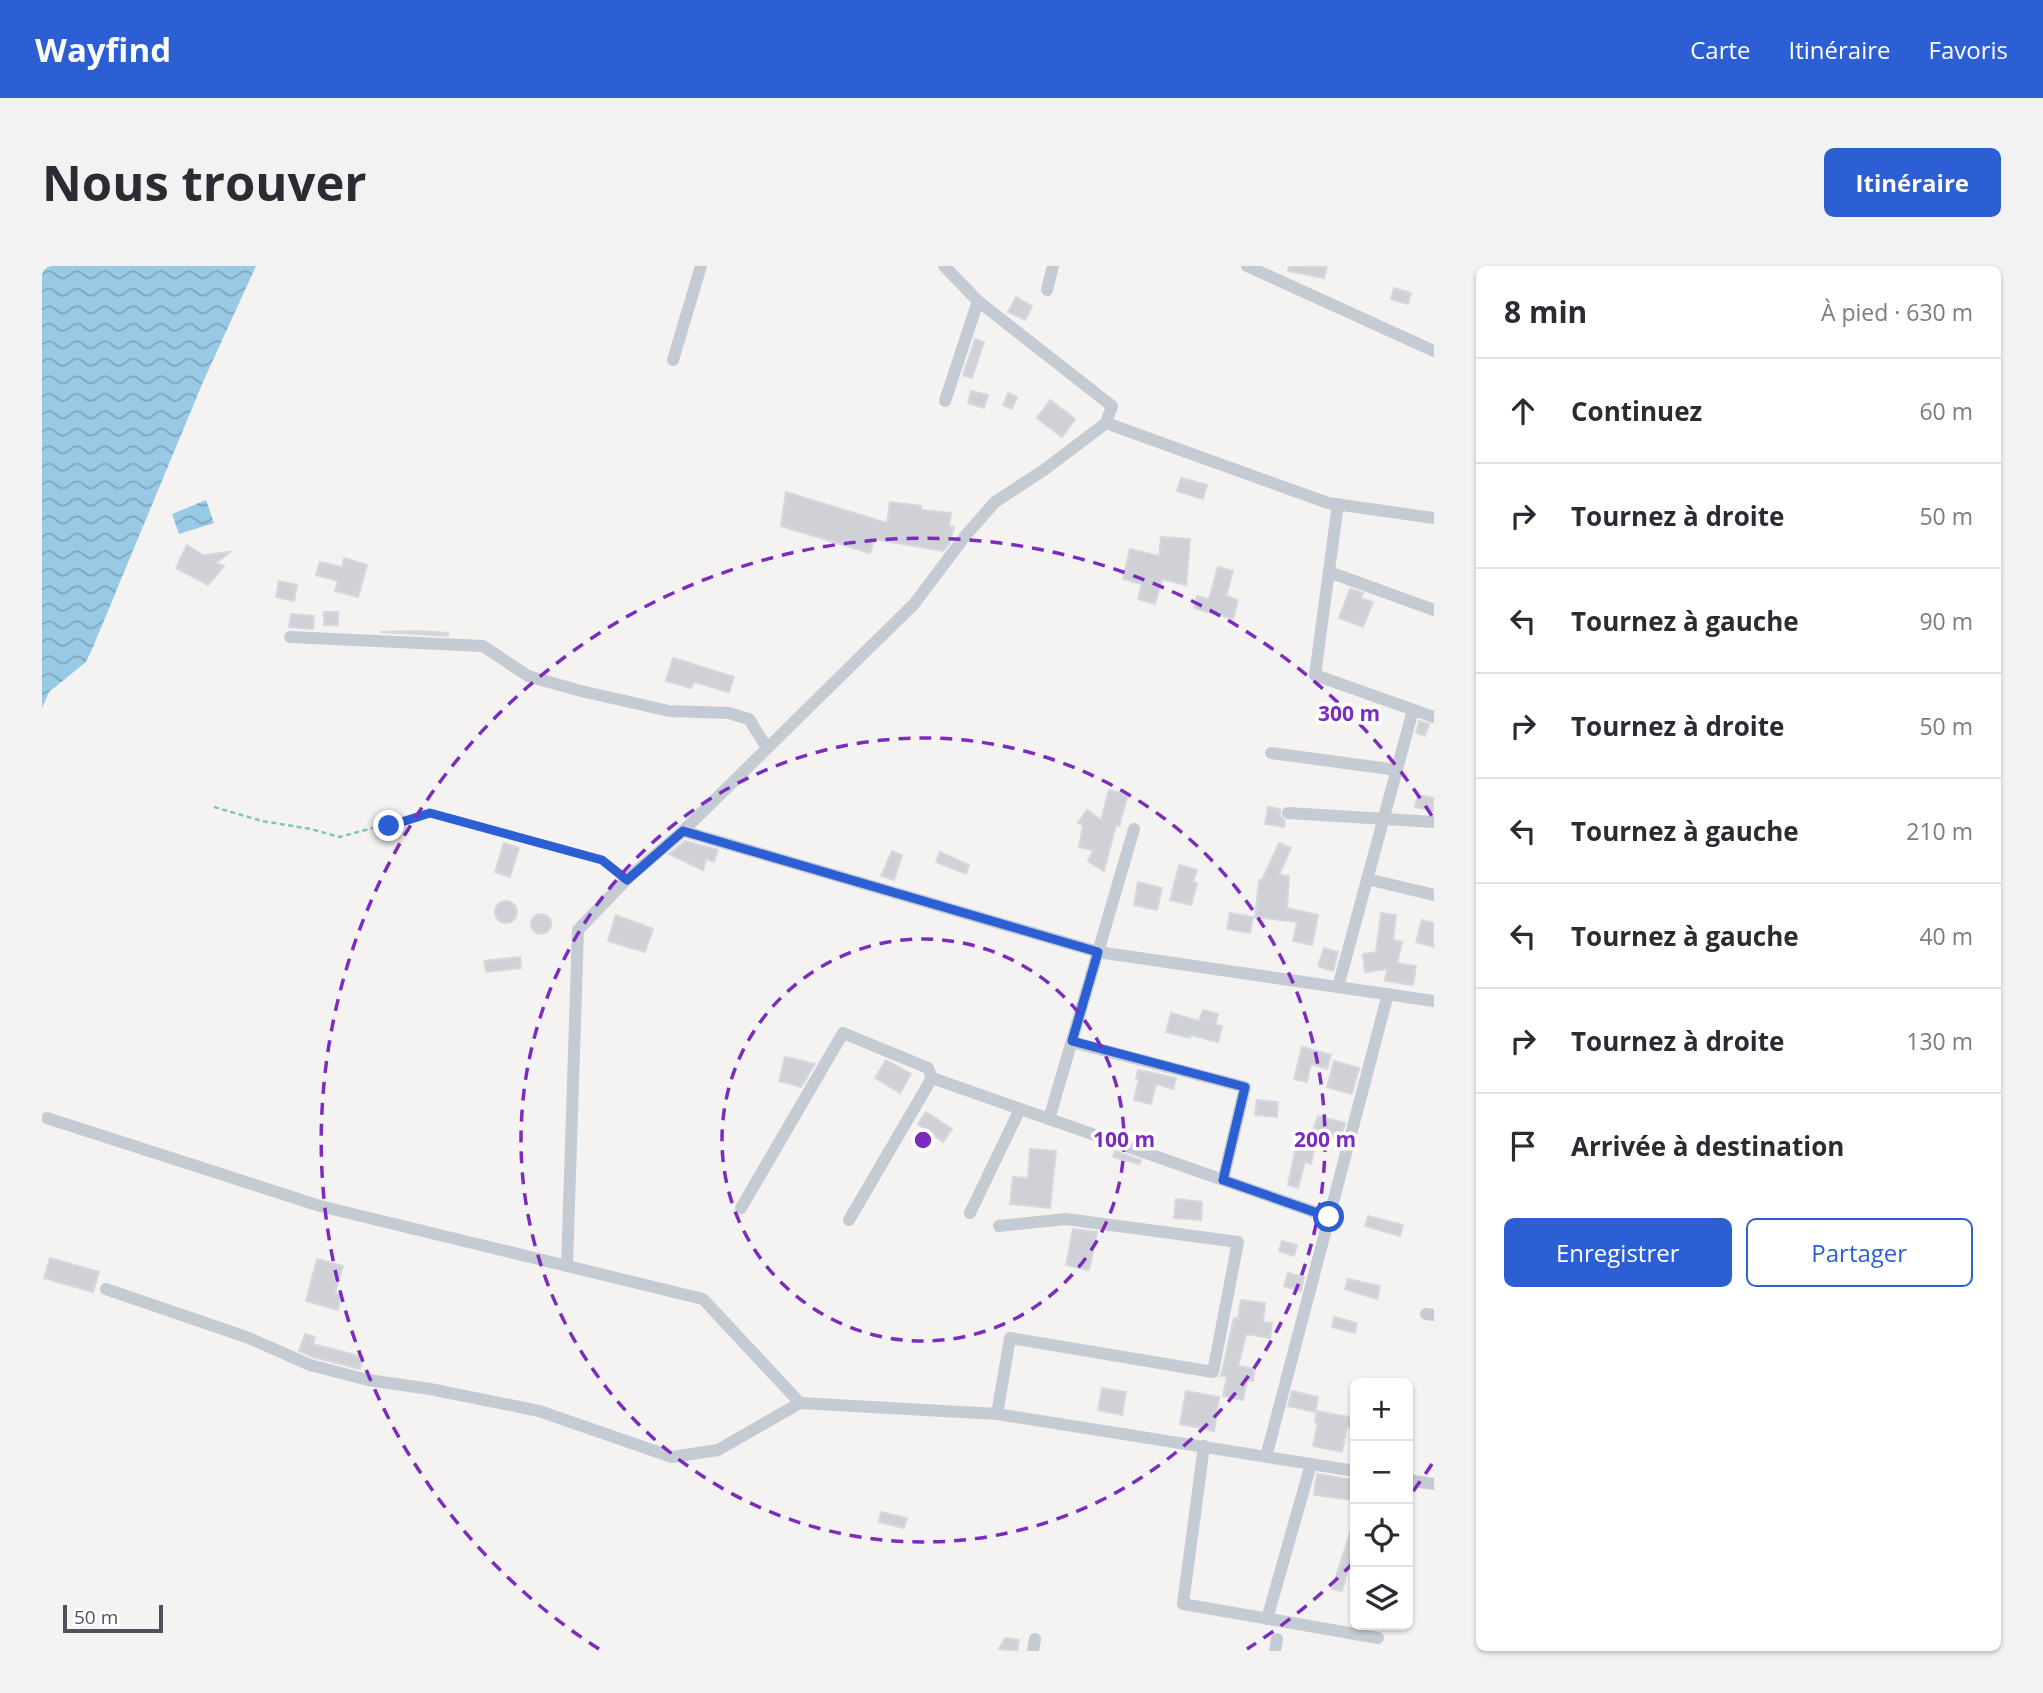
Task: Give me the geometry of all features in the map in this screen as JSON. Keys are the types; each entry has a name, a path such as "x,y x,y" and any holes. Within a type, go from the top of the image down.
{"street":[{"path":"673,360 701,266"},
{"path":"567,1266 578,930 914,604 966,535 995,502 1044,470 1106,423 1112,405 978,301 944,266"},
{"path":"1047,290 1053,266"},
{"path":"1247,266 1434,351"},
{"path":"945,401 978,301"},
{"path":"1106,423 1338,504 1434,518"},
{"path":"1338,504 1315,675 1434,717"},
{"path":"1329,572 1434,610"},
{"path":"290,637 483,646 528,676 577,690 669,711 729,713 749,719 767,748"},
{"path":"1338,987 1413,710"},
{"path":"1271,753 1397,770"},
{"path":"1288,813 1434,822"},
{"path":"1049,1119 1134,829"},
{"path":"683,831 1098,952 1434,1001"},
{"path":"1367,879 1434,895"},
{"path":"1266,1457 1388,994"},
{"path":"741,1208 843,1034 928,1068 932,1079"},
{"path":"1072,1041 1245,1087 1223,1180"},
{"path":"932,1079 1329,1217"},
{"path":"849,1220 932,1079"},
{"path":"970,1213 1020,1109"},
{"path":"47,1118 320,1206 703,1299 800,1403"},
{"path":"997,1414 1010,1338 1213,1372 1238,1242 1066,1219 999,1226"},
{"path":"106,1289 249,1339 310,1365 368,1380 430,1389 539,1411 672,1457 718,1450 800,1403 997,1414 1350,1470"},
{"path":"1204,1446 1183,1604 1378,1638"},
{"path":"1267,1619 1311,1464"},
{"path":"1413,1481 1434,1484"}],"path":[{"path":"214,807 262,821 311,829 339,837 430,813 602,860 627,880"}],"water":[{"path":"42,266 256,266 203,382 86,662 49,692 42,708"},
{"path":"206,500 214,523 179,534 172,514"}],"building":[{"path":"1289,266 1327,266 1324,278 1288,271"},
{"path":"1394,288 1411,293 1408,304 1391,299"},
{"path":"1016,297 1032,306 1025,320 1008,312"},
{"path":"975,339 984,342 972,378 963,375"},
{"path":"971,391 988,395 984,408 968,403"},
{"path":"1008,393 1017,397 1012,409 1003,405"},
{"path":"1050,400 1075,419 1062,437 1037,418"},
{"path":"1181,478 1207,485 1203,499 1177,491"},
{"path":"786,492 887,523 890,502 921,506 921,510 951,513 949,526 954,527 949,544 943,551 874,539 870,553 781,526"},
{"path":"1161,537 1190,539 1186,585 1162,579 1155,604 1138,599 1142,584 1123,579 1130,549 1159,556"},
{"path":"187,545 203,555 230,552 216,563 224,566 208,585 176,568"},
{"path":"344,558 367,565 358,597 335,591 338,581 316,575 320,562 342,567"},
{"path":"1218,567 1233,571 1226,596 1238,600 1233,619 1194,608 1197,596 1209,599"},
{"path":"279,581 297,585 294,601 276,597"},
{"path":"1350,589 1363,593 1361,598 1373,602 1363,627 1339,618"},
{"path":"324,612 338,612 338,625 324,625"},
{"path":"291,614 314,616 313,629 289,627"},
{"path":"380,632 448,633 448,636"},
{"path":"673,658 734,677 729,692 694,682 691,688 666,681"},
{"path":"1419,721 1429,724 1425,736 1416,733"},
{"path":"1109,790 1128,795 1119,826 1116,825 1104,871 1088,861 1093,850 1079,847 1083,826 1078,823 1087,810 1101,820"},
{"path":"1418,795 1434,798 1434,811 1415,807"},
{"path":"1268,807 1280,809 1280,816 1285,821 1284,827 1265,824"},
{"path":"685,841 718,850 714,862 706,859 703,870 669,854"},
{"path":"504,843 519,848 510,877 495,872"},
{"path":"1279,843 1291,848 1279,875 1289,876 1287,908 1318,915 1312,945 1293,941 1297,922 1255,917 1259,880 1262,880"},
{"path":"892,851 902,855 894,880 881,876"},
{"path":"940,852 969,865 966,874 936,862"},
{"path":"1179,865 1197,870 1193,882 1197,883 1191,905 1170,900"},
{"path":"1138,882 1162,888 1157,910 1134,905"},
{"path":"506,901 514,904 517,912 514,920 506,923 498,920 495,912 498,904"},
{"path":"1230,913 1253,917 1250,933 1227,929"},
{"path":"1381,913 1396,915 1393,940 1402,942 1397,963 1416,966 1413,985 1385,981 1387,969 1365,972 1363,954 1376,952"},
{"path":"541,914 548,917 551,924 548,931 541,934 534,931 531,924 534,917"},
{"path":"616,915 653,929 645,952 608,941"},
{"path":"1422,920 1434,923 1434,947 1416,942"},
{"path":"1324,948 1338,952 1333,971 1318,966"},
{"path":"520,957 521,968 486,972 484,961"},
{"path":"1203,1010 1218,1014 1215,1025 1222,1026 1218,1042 1166,1032 1171,1013 1199,1021"},
{"path":"1302,1047 1331,1055 1327,1069 1311,1064 1307,1082 1294,1079"},
{"path":"785,1057 815,1064 801,1087 779,1081"},
{"path":"886,1060 911,1074 900,1093 875,1078"},
{"path":"1334,1061 1359,1068 1352,1094 1327,1087"},
{"path":"1138,1070 1176,1078 1173,1089 1156,1084 1151,1104 1134,1100 1139,1079 1136,1079"},
{"path":"1257,1100 1278,1102 1277,1117 1255,1115"},
{"path":"926,1112 952,1129 943,1142 918,1124"},
{"path":"1318,1116 1345,1123 1340,1140 1312,1133"},
{"path":"1296,1146 1314,1151 1311,1164 1305,1162 1298,1188 1288,1185"},
{"path":"1030,1149 1056,1151 1050,1208 1010,1204 1013,1177 1028,1178"},
{"path":"1115,1151 1141,1160 1139,1164 1113,1157"},
{"path":"1176,1199 1202,1202 1201,1220 1174,1218"},
{"path":"1368,1216 1403,1225 1400,1236 1365,1226"},
{"path":"1073,1229 1097,1232 1089,1270 1066,1265"},
{"path":"1282,1241 1297,1245 1294,1256 1279,1251"},
{"path":"50,1258 99,1272 93,1292 44,1278"},
{"path":"317,1259 343,1266 335,1293 341,1295 338,1310 306,1301"},
{"path":"1288,1273 1304,1277 1301,1291 1284,1286"},
{"path":"1348,1279 1380,1286 1377,1299 1345,1289"},
{"path":"1241,1300 1265,1303 1263,1322 1272,1323 1270,1338 1246,1334 1238,1366 1255,1369 1253,1381 1247,1380 1243,1400 1223,1396 1227,1376 1221,1376 1234,1318 1238,1319"},
{"path":"1334,1317 1357,1323 1355,1333 1332,1327"},
{"path":"305,1334 315,1337 313,1344 363,1357 360,1369 299,1351"},
{"path":"1102,1388 1126,1392 1122,1415 1098,1410"},
{"path":"1186,1391 1219,1397 1214,1431 1180,1424"},
{"path":"1292,1391 1318,1397 1315,1412 1288,1406"},
{"path":"1317,1411 1350,1417 1350,1428 1347,1427 1342,1452 1313,1446 1318,1423 1315,1422"},
{"path":"1317,1474 1350,1479 1350,1500 1314,1495"},
{"path":"881,1512 907,1518 904,1528 879,1522"},
{"path":"1350,1533 1350,1570 1342,1591 1332,1589"},
{"path":"1005,1638 1019,1640 1017,1651 999,1649"}],"route":[{"path":"389,826 430,813 602,860 627,880 683,831 1098,952 1072,1041 1245,1087 1223,1180 1329,1217"}]}
